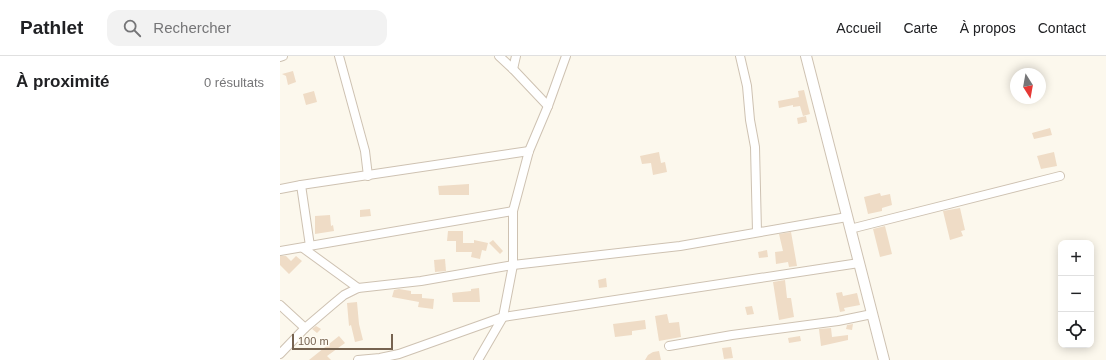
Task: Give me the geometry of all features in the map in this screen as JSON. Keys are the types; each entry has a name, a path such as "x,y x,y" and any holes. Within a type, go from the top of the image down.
{"street":[{"path":"340,56 365,151 368,176"},
{"path":"499,56 548,106"},
{"path":"513,69 516,56"},
{"path":"478,360 503,317 513,265 513,211 529,151 548,106 566,56"},
{"path":"740,56 747,86 750,120 755,147 757,232"},
{"path":"806,56 884,360"},
{"path":"280,190 301,185 529,151"},
{"path":"850,229 1060,176"},
{"path":"301,185 306,247 358,288"},
{"path":"280,252 513,211"},
{"path":"280,354 305,328 344,295 358,288 421,281 513,265 680,246 847,217"},
{"path":"358,360 399,354 503,317 859,264"},
{"path":"280,305 305,328"},
{"path":"669,346 732,335 838,321 872,314"}],"building":[{"path":"293,71 296,82 288,85 286,76 282,74"},
{"path":"804,90 810,114 803,116 800,106 793,107 793,105 779,108 778,101 799,97 798,91"},
{"path":"314,91 317,102 306,105 303,94"},
{"path":"806,116 807,122 798,124 797,118"},
{"path":"1050,128 1052,135 1034,139 1032,133"},
{"path":"659,152 661,163 665,162 667,172 653,175 651,163 642,164 640,156"},
{"path":"1054,152 1057,166 1041,169 1037,156"},
{"path":"469,184 469,195 439,195 438,186"},
{"path":"880,193 881,196 890,194 892,205 882,208 882,211 868,214 864,197"},
{"path":"960,208 965,230 961,231 963,236 950,240 943,211"},
{"path":"370,209 371,216 360,217 360,210"},
{"path":"330,215 331,226 333,225 334,231 315,234 315,216"},
{"path":"885,226 892,254 880,257 873,229"},
{"path":"448,231 463,231 463,243 474,243 474,240 488,243 486,251 482,250 480,259 471,257 472,252 456,252 456,241 447,241"},
{"path":"791,232 797,266 789,267 788,262 776,264 775,252 783,251 779,234"},
{"path":"493,240 503,251 500,254 489,243"},
{"path":"767,250 768,257 759,258 758,252"},
{"path":"280,256 286,256 291,261 296,256 302,261 289,274 280,265"},
{"path":"445,259 446,271 435,272 434,260"},
{"path":"606,278 607,287 599,288 598,280"},
{"path":"785,280 787,298 791,298 794,317 779,320 773,282"},
{"path":"479,288 480,302 453,302 452,293 471,291 471,289"},
{"path":"399,289 411,291 411,294 422,294 422,298 434,299 433,309 418,307 419,302 392,297 394,290"},
{"path":"842,292 843,296 857,293 860,305 844,308 845,311 840,312 836,293"},
{"path":"357,302 359,324 363,340 355,342 351,325 349,326 347,303"},
{"path":"752,306 754,314 747,315 745,307"},
{"path":"667,314 669,323 679,322 681,337 659,341 655,316"},
{"path":"645,320 646,329 632,331 632,335 615,337 613,324"},
{"path":"853,324 852,330 846,329 847,325"},
{"path":"316,326 321,329 317,333 312,329"},
{"path":"831,328 832,337 848,335 848,340 821,346 819,329"},
{"path":"339,336 345,343 327,356 331,360 309,360"},
{"path":"800,336 801,341 789,343 788,338"},
{"path":"731,347 733,358 724,359 722,348"},
{"path":"659,351 661,360 645,360 648,355"}]}
